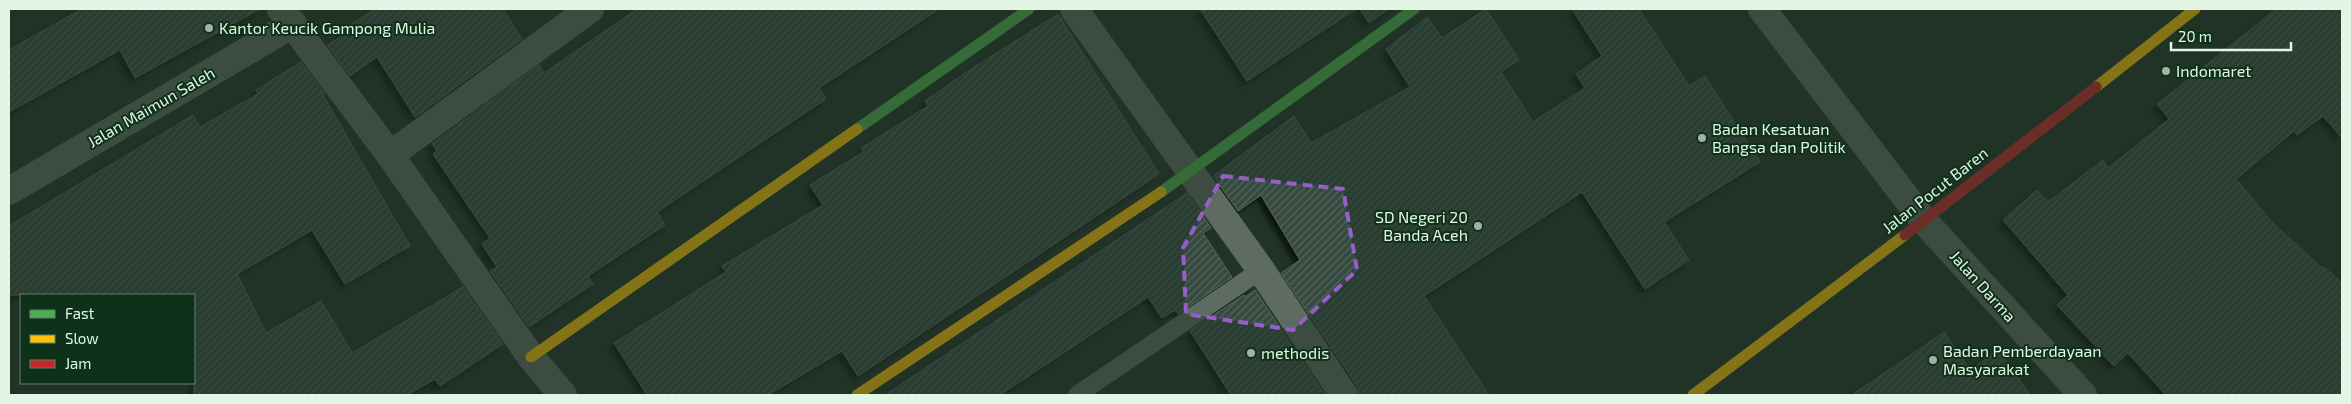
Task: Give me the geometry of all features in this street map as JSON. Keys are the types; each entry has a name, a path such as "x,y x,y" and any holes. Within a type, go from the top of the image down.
{"street":[{"path":"390,155 590,9"},
{"path":"532,357 1029,9"},
{"path":"1074,9 1261,270 1344,395"},
{"path":"857,395 1191,172 1414,9"},
{"name":"Jalan Darma","path":"1762,9 1924,221 2083,395"},
{"name":"Jalan Pocut Baren","path":"1693,395 1924,221 2195,9"},
{"path":"287,16 390,155 555,392"},
{"name":"Jalan Maimun Saleh","path":"9,191 287,16"}],"lane":[{"path":"1076,395 1261,270"}],"highlighted area":[{"path":"1223,176 1343,189 1357,270 1293,330 1186,314 1183,248"}],"building":[{"path":"82,9 260,9 135,78 120,50 9,112 9,50"},
{"path":"376,9 503,9 522,39 415,117 377,57 350,76 327,45 342,36 339,31"},
{"path":"637,9 939,9 819,88 826,99 657,212 665,225 588,276 593,284 529,327 490,271 497,267 482,244 490,238 433,154 437,151 432,144 539,65 544,73"},
{"path":"1200,9 1356,9 1247,81"},
{"path":"1360,9 1388,9 1369,23"},
{"path":"1486,9 1519,60 1501,72 1533,122 1585,88 1576,74 1602,56 1572,9 1639,9 1689,86 1705,76 1760,162 1664,222 1689,260 1645,289 1582,192 1424,296 1489,395 1359,395 1357,386 1281,273 1300,260 1261,195 1238,211 1213,176 1294,116 1311,143 1410,87 1386,49 1427,17 1442,38"},
{"path":"2276,9 2342,9 2342,138 2323,116 2297,135 2294,131 2236,179 2271,221 2323,269 2324,267 2342,283 2342,395 2166,395 2128,353 2114,366 2057,305 2068,295 2003,220 2037,190 2048,202 2103,160 2108,168 2169,119 2157,104"},
{"path":"1058,14 1159,174 858,376 842,351 768,395 647,395 614,343 726,272 722,266 823,205 810,185 863,152 861,148 928,106 925,101 965,73"},
{"path":"301,62 325,94 323,95 410,246 345,284 312,230 237,274 266,333 321,301 352,353 463,287 503,344 440,386 435,379 407,395 194,395 195,294 9,295 9,226 193,115 200,127 258,94 256,90"},
{"path":"1187,193 1211,228 1203,233 1232,277 1178,314 1175,310 1162,318 1148,297 1000,395 885,395"},
{"name":"methodis","path":"1255,290 1325,395 1231,395 1190,331 1244,295 1245,297"},
{"name":"Badan Pemberdayaan Masyarakat","path":"1944,332 1970,370 1999,350 2030,395 1852,395"}],"traffic: fast":[{"path":"857,129 1029,9"},
{"path":"1161,192 1414,9"}],"traffic: slow":[{"path":"2096,87 2195,9"},
{"path":"531,357 857,129"},
{"path":"857,395 1161,192"},
{"path":"1693,395 1905,235"}],"traffic: jam":[{"path":"1905,235 2096,87"}],"place":[{"name":"Kantor Keucik Gampong Mulia","path":"209,28"},
{"name":"Indomaret","path":"2166,71"},
{"name":"Badan Kesatuan Bangsa dan Politik","path":"1702,138"},
{"name":"SD Negeri 20 Banda Aceh","path":"1478,226"},
{"name":"methodis","path":"1251,353"},
{"name":"Badan Pemberdayaan Masyarakat","path":"1933,360"}]}
